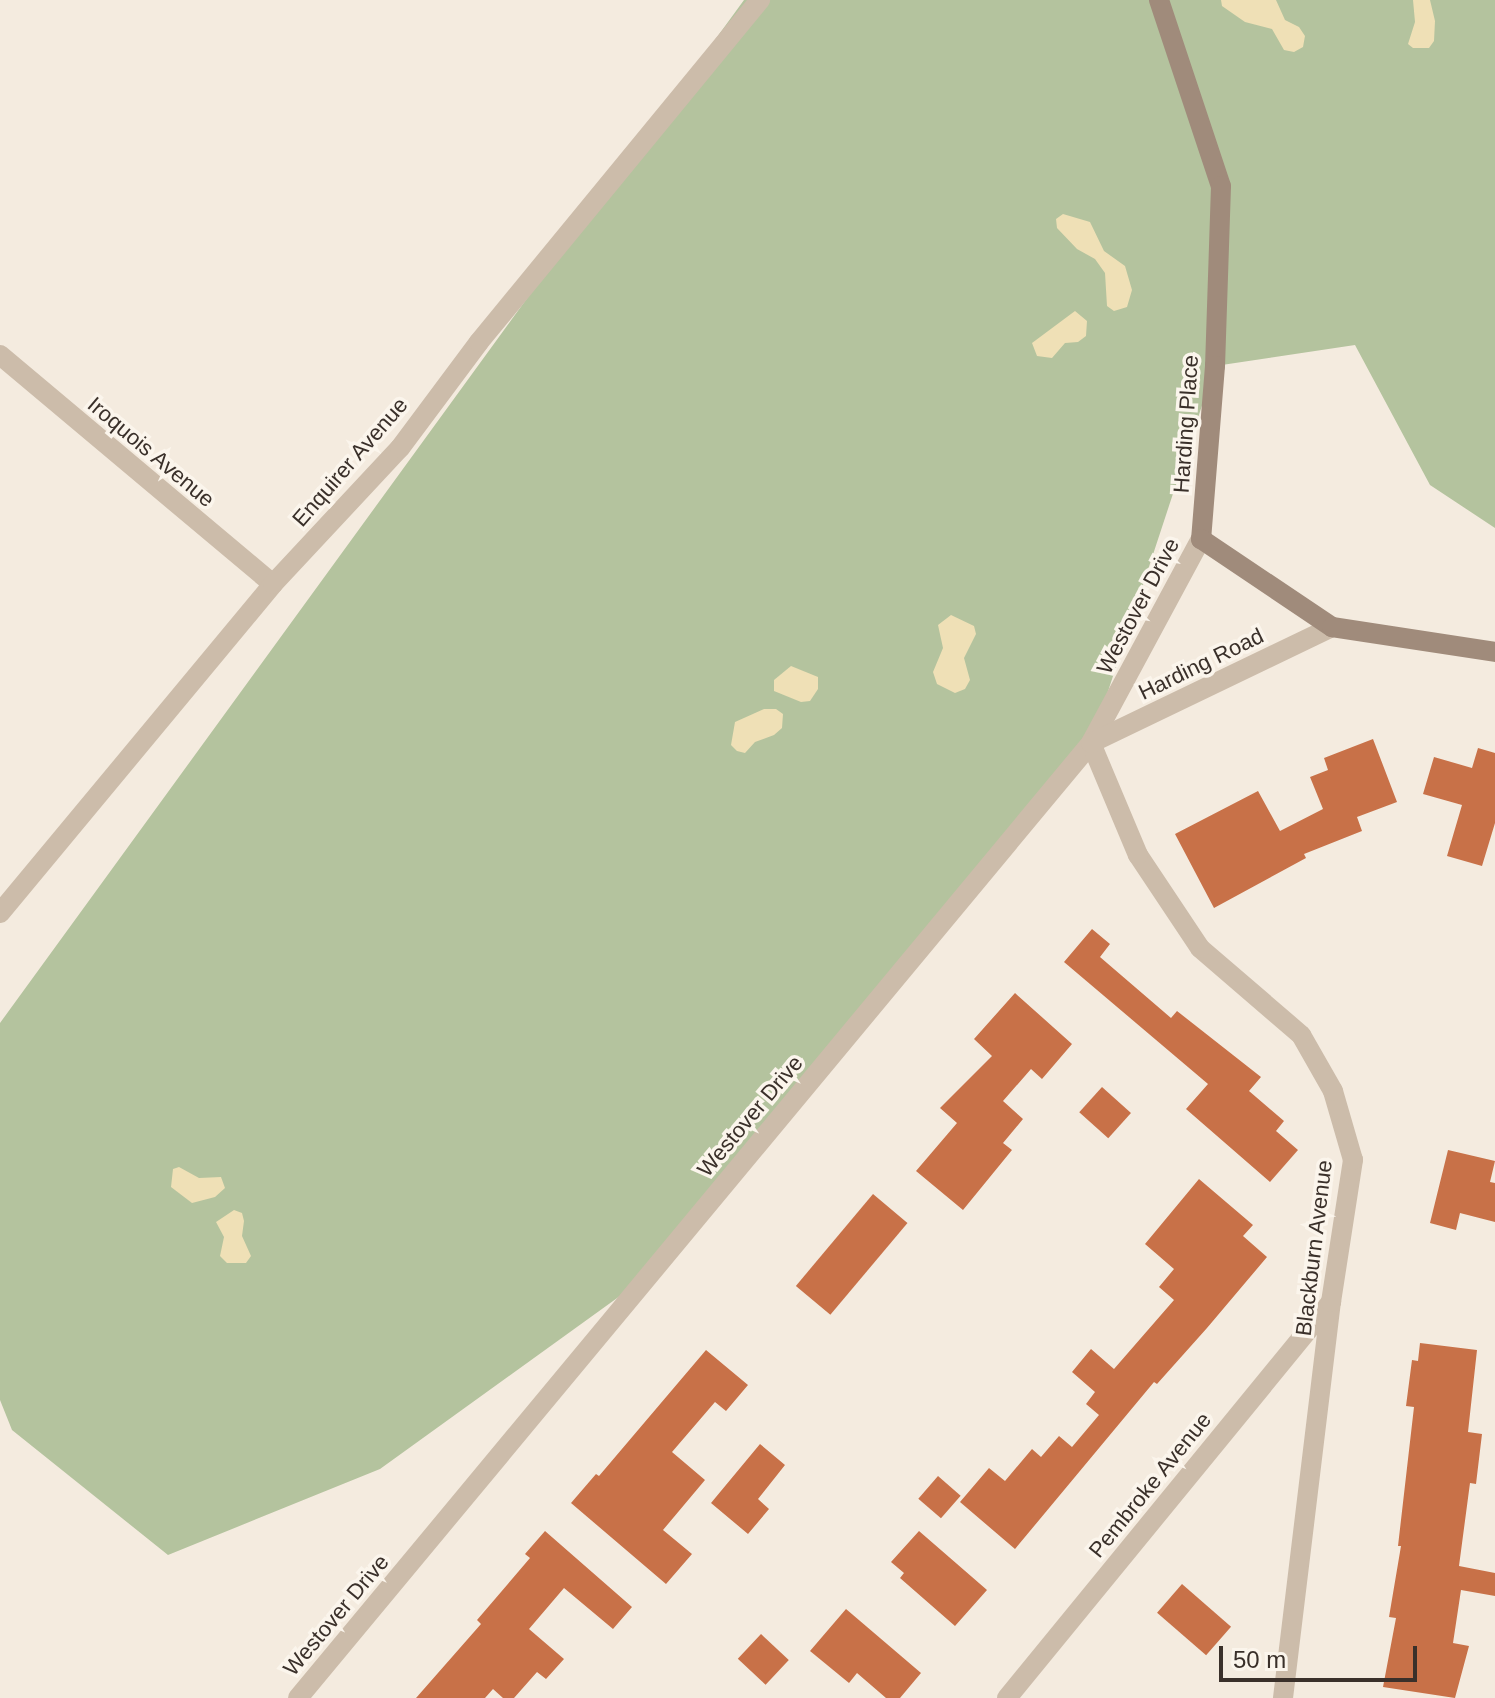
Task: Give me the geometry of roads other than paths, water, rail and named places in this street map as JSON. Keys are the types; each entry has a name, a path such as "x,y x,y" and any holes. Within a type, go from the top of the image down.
{"main road":[{"name":"Harding Place","path":"1159,0 1221,186 1215,366 1201,539"},
{"path":"1201,539 1332,627 1495,652"}],"street":[{"name":"Enquirer Avenue","path":"0,913 273,584 400,448 479,342 760,0"},
{"name":"Iroquois Avenue","path":"0,355 273,584"},
{"name":"Westover Drive","path":"298,1698 1091,743 1201,539"},
{"name":"Harding Road","path":"1091,743 1332,627"},
{"name":"Blackburn Avenue","path":"1091,743 1138,855 1200,948 1301,1035 1333,1091 1353,1160 1331,1302 1283,1698"},
{"name":"Pembroke Avenue","path":"1007,1698 1331,1302"}]}
